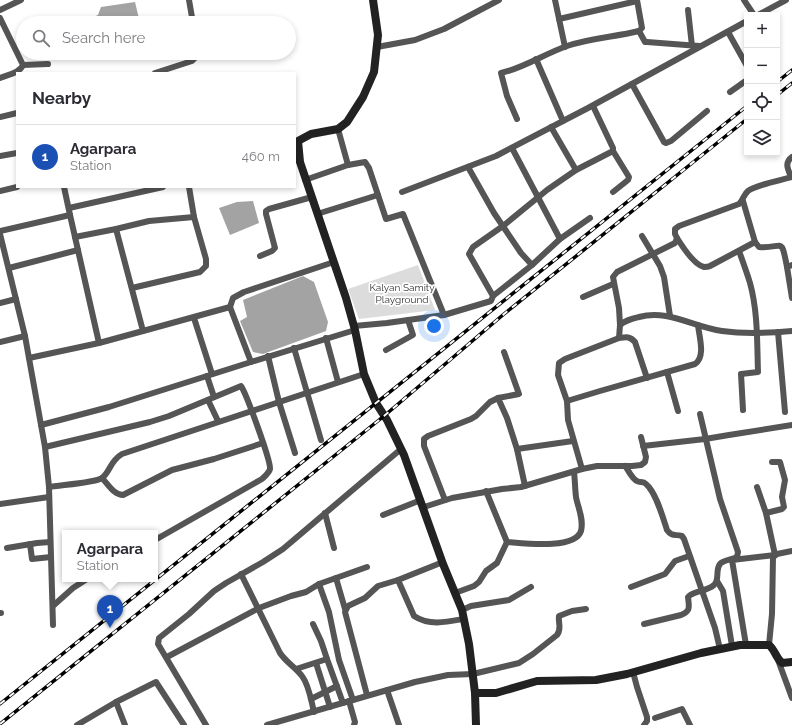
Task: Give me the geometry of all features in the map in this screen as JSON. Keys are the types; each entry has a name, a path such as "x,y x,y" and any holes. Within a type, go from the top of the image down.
{"street":[{"path":"0,10 21,0"},
{"path":"189,0 192,16"},
{"path":"373,0 378,35 374,72 368,88 351,117 338,129 311,134 297,142 300,162 355,328 364,374 376,403 387,420 401,449 462,610 473,674 476,725"},
{"path":"377,47 415,40 444,29 500,0"},
{"path":"555,0 565,47"},
{"path":"744,0 752,12"},
{"path":"764,12 786,0"},
{"path":"517,119 501,73 514,70 565,47 639,31 642,28 637,1 559,19"},
{"path":"688,10 692,46"},
{"path":"0,18 16,52"},
{"path":"402,192 468,167 512,148 593,106 744,23"},
{"path":"639,31 645,42 700,46"},
{"path":"728,32 744,61"},
{"path":"20,60 22,65"},
{"path":"161,72 193,60"},
{"path":"536,60 563,121"},
{"path":"22,65 48,64"},
{"path":"0,78 19,70 22,68 22,65"},
{"path":"730,92 744,82"},
{"path":"632,84 664,142 666,143 671,141 707,111"},
{"path":"593,106 613,148 613,151 628,178 628,180 614,192"},
{"path":"0,117 16,113"},
{"path":"551,128 576,170"},
{"path":"338,129 348,165"},
{"path":"512,148 560,239"},
{"path":"493,296 469,254 473,247 576,170 613,151"},
{"path":"0,156 16,153"},
{"path":"755,242 739,252 710,266 704,267 699,265 690,257 677,238 675,229 679,226 739,204 743,201 746,194 752,189 791,177 787,162 792,157"},
{"path":"306,180 348,165 365,162 369,168 386,219 403,214 444,315"},
{"path":"468,167 494,213 521,253 532,265"},
{"path":"0,191 16,187"},
{"path":"64,188 99,343"},
{"path":"69,208 159,188"},
{"path":"132,288 200,272 206,266 206,260 194,217 189,188"},
{"path":"317,214 378,195"},
{"path":"260,256 272,251 275,248 266,211 312,197"},
{"path":"743,201 755,242 759,247 777,245 781,246 783,249 789,266 792,298"},
{"path":"0,231 70,215"},
{"path":"75,236 116,229 149,221 194,217"},
{"path":"41,425 109,407 355,328 444,315 490,301 493,296 532,265 560,239 590,218"},
{"path":"116,229 143,331"},
{"path":"0,234 2,256 8,268 25,336 45,447 49,487 50,542 54,605 53,625"},
{"path":"642,236 654,254 664,277 670,316"},
{"path":"619,338 620,325 618,301 613,284 613,277 617,272 675,243 677,238"},
{"path":"8,268 78,250"},
{"path":"739,252 751,284 757,332 758,372 741,374 742,410"},
{"path":"251,362 230,307 233,298 244,292 334,262"},
{"path":"583,297 613,284"},
{"path":"0,303 16,299"},
{"path":"29,358 99,343 230,307"},
{"path":"620,325 626,320 644,315 657,314 670,316 722,331 792,331"},
{"path":"194,318 210,375 211,398 218,422"},
{"path":"386,350 413,335 408,320"},
{"path":"567,401 695,364 699,361 701,356 698,325"},
{"path":"778,332 785,412"},
{"path":"0,342 25,336"},
{"path":"582,470 568,420 567,401 558,375 560,363 565,359 619,338 628,336 635,342 647,378"},
{"path":"326,338 338,382"},
{"path":"294,348 321,440"},
{"path":"445,500 424,446 424,439 476,416 490,402 498,398 519,394 504,352"},
{"path":"268,356 279,402 296,453"},
{"path":"667,372 678,411"},
{"path":"49,487 102,478 114,459 122,454 364,374"},
{"path":"45,447 150,422 169,416 241,386 269,462 270,468 267,474 262,479 158,538"},
{"path":"498,398 518,449 525,486"},
{"path":"700,414 720,499 738,552 737,556 732,560"},
{"path":"643,446 705,439 792,425"},
{"path":"383,515 422,503 525,486 597,466 625,466 642,464 645,462 646,457 641,436"},
{"path":"518,449 574,441"},
{"path":"102,478 116,493 123,495 176,468 214,459 263,444"},
{"path":"206,725 158,644 159,638 189,614 214,591 263,562 283,548 401,449"},
{"path":"766,513 782,510 784,507 782,497 785,480 784,475 780,462 772,462"},
{"path":"625,466 634,479 638,482 644,482 647,485 657,502 667,530 672,536 682,536 715,628 720,649"},
{"path":"507,542 558,544 577,537 581,532 582,517 576,498 574,472"},
{"path":"757,487 766,513 775,555 773,557 772,614 769,645"},
{"path":"455,592 474,586 479,582 486,571 497,563 507,542 486,492"},
{"path":"0,504 49,497"},
{"path":"325,513 334,548"},
{"path":"7,548 50,542"},
{"path":"30,544 32,560 51,557"},
{"path":"732,646 722,591 717,581 717,570 719,564 723,561 792,552"},
{"path":"631,587 665,574 675,561 690,556"},
{"path":"732,560 746,645"},
{"path":"345,609 365,598 378,586 398,580 443,562"},
{"path":"167,657 259,608 306,592 319,584 367,567"},
{"path":"241,574 280,653 287,663 296,669 304,679 314,712"},
{"path":"336,578 367,695"},
{"path":"398,580 414,616 418,619 438,622 463,618"},
{"path":"644,624 687,613 689,609 688,597 692,593 702,591 714,585 717,581"},
{"path":"54,605 73,588 82,582"},
{"path":"319,584 329,612 348,701 355,722 354,725"},
{"path":"462,610 475,605 509,600 531,587"},
{"path":"268,725 367,695 448,674 473,674 519,662 533,654 560,632 558,620 559,616 572,611 586,609"},
{"path":"313,624 321,640 337,686 348,701"},
{"path":"475,694 496,693 537,681 596,680 633,672 732,646 769,645 772,647 778,660 792,698"},
{"path":"296,669 327,659"},
{"path":"778,660 782,663 792,662"},
{"path":"316,663 330,707"},
{"path":"633,672 645,723 682,709 690,725"},
{"path":"77,725 116,702 156,682 184,725"},
{"path":"311,699 337,686"},
{"path":"387,690 399,725"},
{"path":"116,702 125,725"},
{"path":"655,718 657,725"}],"green space":[{"name":"Kalyan Samity Playground","path":"418,265 435,310 359,319 348,289"}],"shaded area":[{"path":"135,2 138,16 96,16 98,15 101,7"},
{"path":"253,201 259,223 230,235 219,208 237,202"},
{"path":"303,276 314,282 328,322 326,331 263,354 253,352 240,321 247,317 243,300"}],"railway":[{"path":"780,80 792,70"},
{"path":"780,93 792,83"},
{"path":"158,578 744,108"},
{"path":"0,724 384,416 504,314 746,120"},
{"path":"0,704 152,582"}],"place":[{"name":"Agarpara","path":"110,628"}]}
